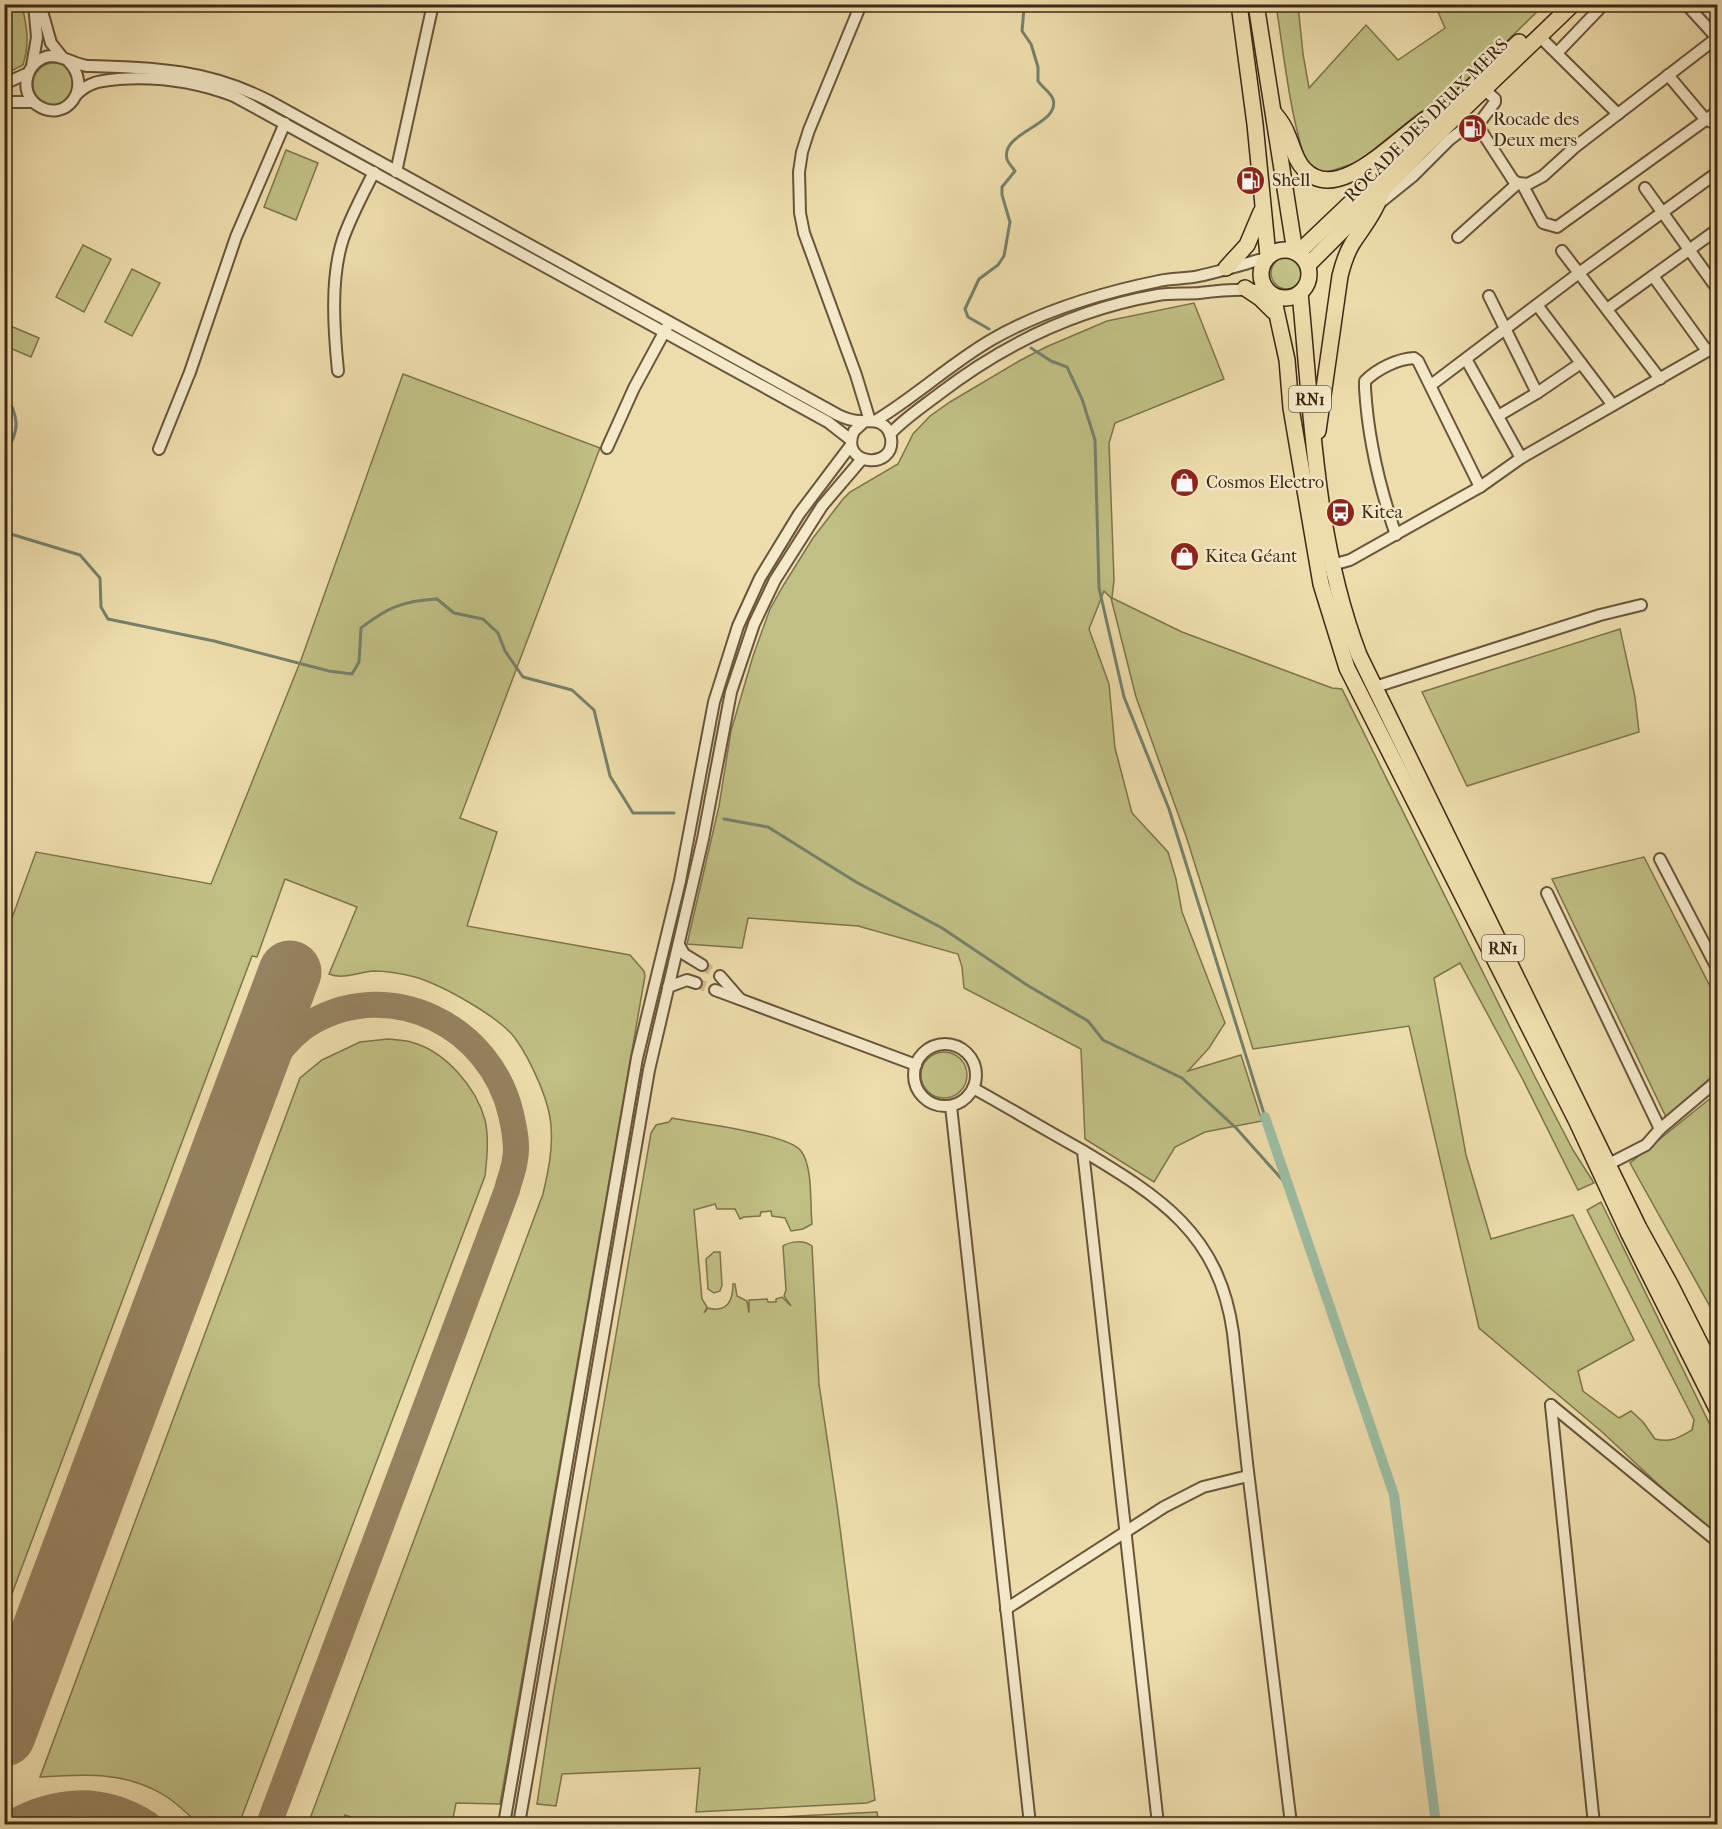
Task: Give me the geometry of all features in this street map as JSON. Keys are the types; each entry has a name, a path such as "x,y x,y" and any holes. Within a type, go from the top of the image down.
{"highway":[{"name":"RN1","path":"1239,4 1255,124 1263,207 1267,257 1261,267 1261,277 1279,316 1287,360 1293,419 1321,584 1347,668 1577,1122 1629,1233 1718,1411"},
{"name":"RN1","path":"1256,4 1271,110 1300,257 1309,274 1308,282 1300,293 1315,447 1336,587 1352,636 1639,1228 1718,1379"},
{"name":"ROCADE DES DEUX MERS","path":"1300,257 1558,4"},
{"name":"ROCADE DES DEUX MERS","path":"1300,257 1380,198 1423,148 1573,4"},
{"path":"1271,110 1285,128 1295,155 1303,168 1317,179 1325,181 1343,178 1353,173 1424,119 1455,103"},
{"path":"1315,447 1340,276 1351,245 1380,198"},
{"path":"1226,268 1247,245 1263,207"},
{"path":"1267,257 1281,250 1300,257"},
{"path":"1245,288 1260,298 1279,316"},
{"path":"1270,293 1287,298 1300,293"}],"street":[{"path":"33,102 26,89 38,37 34,4"},
{"path":"40,4 51,43 77,72 79,80 77,94"},
{"path":"396,172 433,4"},
{"path":"861,4 802,152 800,213 804,233 856,375 870,421"},
{"path":"1458,237 1520,183 1528,184 1543,176 1575,147 1717,37 1686,4"},
{"path":"1557,53 1598,6"},
{"path":"1539,36 1618,114"},
{"path":"4,84 30,69 43,58 50,56 87,66 180,71 228,82 269,100 667,327 828,422 851,443 855,453 862,459 872,461 882,458 891,445 890,434 884,426 838,415 667,327 234,96 175,80 143,77 99,81 87,85 67,106 60,109 46,109 33,102 4,102"},
{"path":"1668,75 1705,119 1718,125"},
{"path":"1477,126 1495,102 1495,99 1485,90"},
{"path":"1380,198 1413,176 1460,130 1470,124 1477,126 1509,174 1520,183 1543,223 1557,227 1718,111"},
{"path":"159,449 190,372 236,237 285,123"},
{"path":"338,371 335,316 339,255 348,227 374,172"},
{"path":"1431,385 1718,172"},
{"path":"1644,188 1718,290"},
{"path":"1607,309 1718,229"},
{"path":"1562,251 1660,379"},
{"path":"504,1824 641,1040 685,857 707,731 729,651 748,602 773,555 811,496 851,443 856,427 870,421 992,340 1087,297 1163,280 1197,276 1267,257"},
{"path":"1332,565 1350,560 1396,535 1480,487 1521,458 1612,404 1712,348 1653,276"},
{"path":"890,434 902,422 975,367 1012,345 1069,320 1102,308 1160,294 1245,288 1270,293"},
{"path":"1489,296 1537,393"},
{"path":"1537,305 1612,404"},
{"path":"607,448 634,388 667,327"},
{"path":"1396,535 1376,473 1369,436 1365,381 1371,374 1399,361 1414,358 1418,361 1480,487"},
{"path":"1466,359 1521,458"},
{"path":"1498,416 1581,363"},
{"path":"519,1824 642,1114 668,987 704,839 726,715 745,646 786,560 822,506 862,459"},
{"path":"1375,687 1641,604"},
{"path":"1660,859 1718,970"},
{"path":"1547,893 1660,1129"},
{"path":"678,945 684,954 702,965"},
{"path":"668,987 691,981 675,959"},
{"path":"720,976 740,999"},
{"path":"715,990 916,1065"},
{"path":"947,1045 956,1047 971,1059 975,1069 973,1088 964,1100 951,1106 932,1104 918,1092 915,1083 916,1065 928,1049 947,1045"},
{"path":"1609,1164 1646,1145 1660,1129 1718,1080"},
{"path":"973,1088 1118,1172 1171,1209 1204,1250 1220,1279 1230,1312 1291,1824"},
{"path":"631,1096 645,1098"},
{"path":"951,1106 1030,1824"},
{"path":"628,1112 642,1114"},
{"path":"1083,1151 1158,1824"},
{"path":"1594,1824 1551,1405 1718,1542"},
{"path":"1006,1609 1164,1507 1203,1486 1248,1476"}],"shaded area":[{"path":"5,4 22,5 27,42 23,65 5,74"},
{"path":"1276,5 1298,5 1309,88 1366,25 1398,60 1445,28 1435,5 1544,5 1451,95 1419,113 1358,162 1331,171 1310,174 1293,112"},
{"path":"54,63 69,69 75,84 69,99 54,105 39,99 33,84 39,69"},
{"path":"286,150 318,163 296,220 264,207"},
{"path":"83,245 111,259 84,312 56,297"},
{"path":"1287,257 1299,261 1303,273 1299,285 1287,289 1275,285 1271,273 1275,261"},
{"path":"132,269 160,283 132,336 105,322"},
{"path":"1194,303 1224,379 1115,423 1109,443 1114,580 1112,598 1182,632 1332,688 1342,689 1535,1077 1573,1150 1594,1183 1578,1190 1523,1080 1460,963 1434,978 1466,1155 1491,1239 1573,1215 1634,1340 1578,1371 1583,1391 1619,1418 1631,1411 1643,1422 1655,1439 1674,1439 1692,1430 1694,1420 1587,1210 1601,1202 1717,1439 1717,1539 1601,1431 1479,1328 1409,1026 1253,1049 1186,836 1136,697 1111,598 1104,591 1089,629 1109,684 1115,748 1132,813 1168,852 1182,912 1225,1023 1209,1048 1188,1071 1241,1055 1262,1121 1205,1132 1175,1147 1154,1182 1085,1139 1081,1049 964,988 958,954 858,926 748,918 742,948 687,944 719,806 731,731 753,656 770,609 783,586 813,538 843,499 850,492 898,464 913,434 930,416 1019,361 1107,321"},
{"path":"8,325 39,338 31,357 5,346 5,333"},
{"path":"403,374 600,448 460,818 497,832 467,926 630,955 644,971 645,976 500,1804 456,1803 452,1824 370,1824 345,1815 341,1824 308,1824 543,1194 550,1161 551,1136 550,1117 543,1093 527,1057 507,1029 454,994 415,977 394,973 374,971 340,976 329,974 357,907 285,879 257,957 252,956 5,1612 5,937 36,852 211,884 301,660"},
{"path":"1620,629 1635,697 1639,732 1467,786 1422,692"},
{"path":"1644,857 1717,1000 1717,1072 1666,1117 1552,879"},
{"path":"388,1039 411,1042 436,1053 467,1083 485,1120 487,1155 485,1176 239,1824 200,1824 167,1797 137,1782 121,1778 89,1775 40,1777 300,1078 322,1060 360,1042"},
{"path":"944,1052 960,1059 967,1075 960,1091 944,1098 928,1091 921,1075 928,1059"},
{"path":"1717,1093 1717,1319 1630,1163"},
{"path":"672,1118 779,1139 801,1151 808,1166 812,1224 803,1229 791,1231 785,1218 772,1216 771,1211 761,1212 760,1216 740,1219 735,1209 717,1209 715,1204 694,1210 702,1299 707,1307 704,1313 708,1308 720,1309 728,1304 732,1296 733,1284 735,1284 737,1296 747,1301 749,1313 749,1300 767,1299 768,1302 776,1302 776,1299 782,1297 791,1306 784,1296 786,1290 783,1246 798,1242 812,1246 819,1384 875,1800 867,1803 696,1812 700,1768 562,1774 556,1806 537,1804 553,1697 651,1133 656,1125 669,1122"},
{"path":"714,1252 720,1252 722,1285 720,1291 714,1293 708,1289 706,1259"},
{"path":"877,1812 879,1824 694,1824 695,1821"}],"waterway":[{"path":"989,329 968,317 965,309 979,279 998,265 1004,256 1010,222 1002,187 1015,171 1007,159 1007,150 1012,142 1048,116 1053,108 1052,97 1038,81 1038,67 1031,44 1022,31 1024,8 1027,4"},
{"path":"1031,348 1051,361 1067,367 1082,399 1095,440 1099,588 1124,697 1169,809 1265,1117"},
{"path":"4,389 16,422 14,437 4,455"},
{"path":"4,532 80,555 100,578 101,607 108,619 214,641 329,671 352,674 359,662 361,628 379,615 396,606 437,599 454,613 483,619 498,633 505,651 523,677 572,690 594,710 610,776 633,813 674,813"},
{"path":"724,819 768,827 856,882 942,928 1027,985 1088,1021 1103,1040 1182,1078 1236,1128 1288,1186"},
{"path":"1265,1117 1394,1495 1436,1824"}],"taxiway":[{"path":"232,1126 267,1069 299,1031 312,1022 343,1009 374,1005 405,1008 434,1018 460,1035 483,1056 500,1083 511,1114 516,1142 516,1154 507,1190 269,1824"},
{"path":"10,1824 44,1809 79,1803 114,1808 148,1824"}],"runway":[{"path":"4,1735 290,972"}],"tunnel":[{"path":"702,965 720,976"},
{"path":"696,983 715,990"}],"place":[{"name":"Rocade des Deux mers","path":"1472,129"},
{"name":"Shell","path":"1251,180"},
{"name":"Cosmos Electro","path":"1185,482"},
{"name":"Kitea","path":"1340,512"},
{"name":"Kitea Géant","path":"1184,556"}]}
